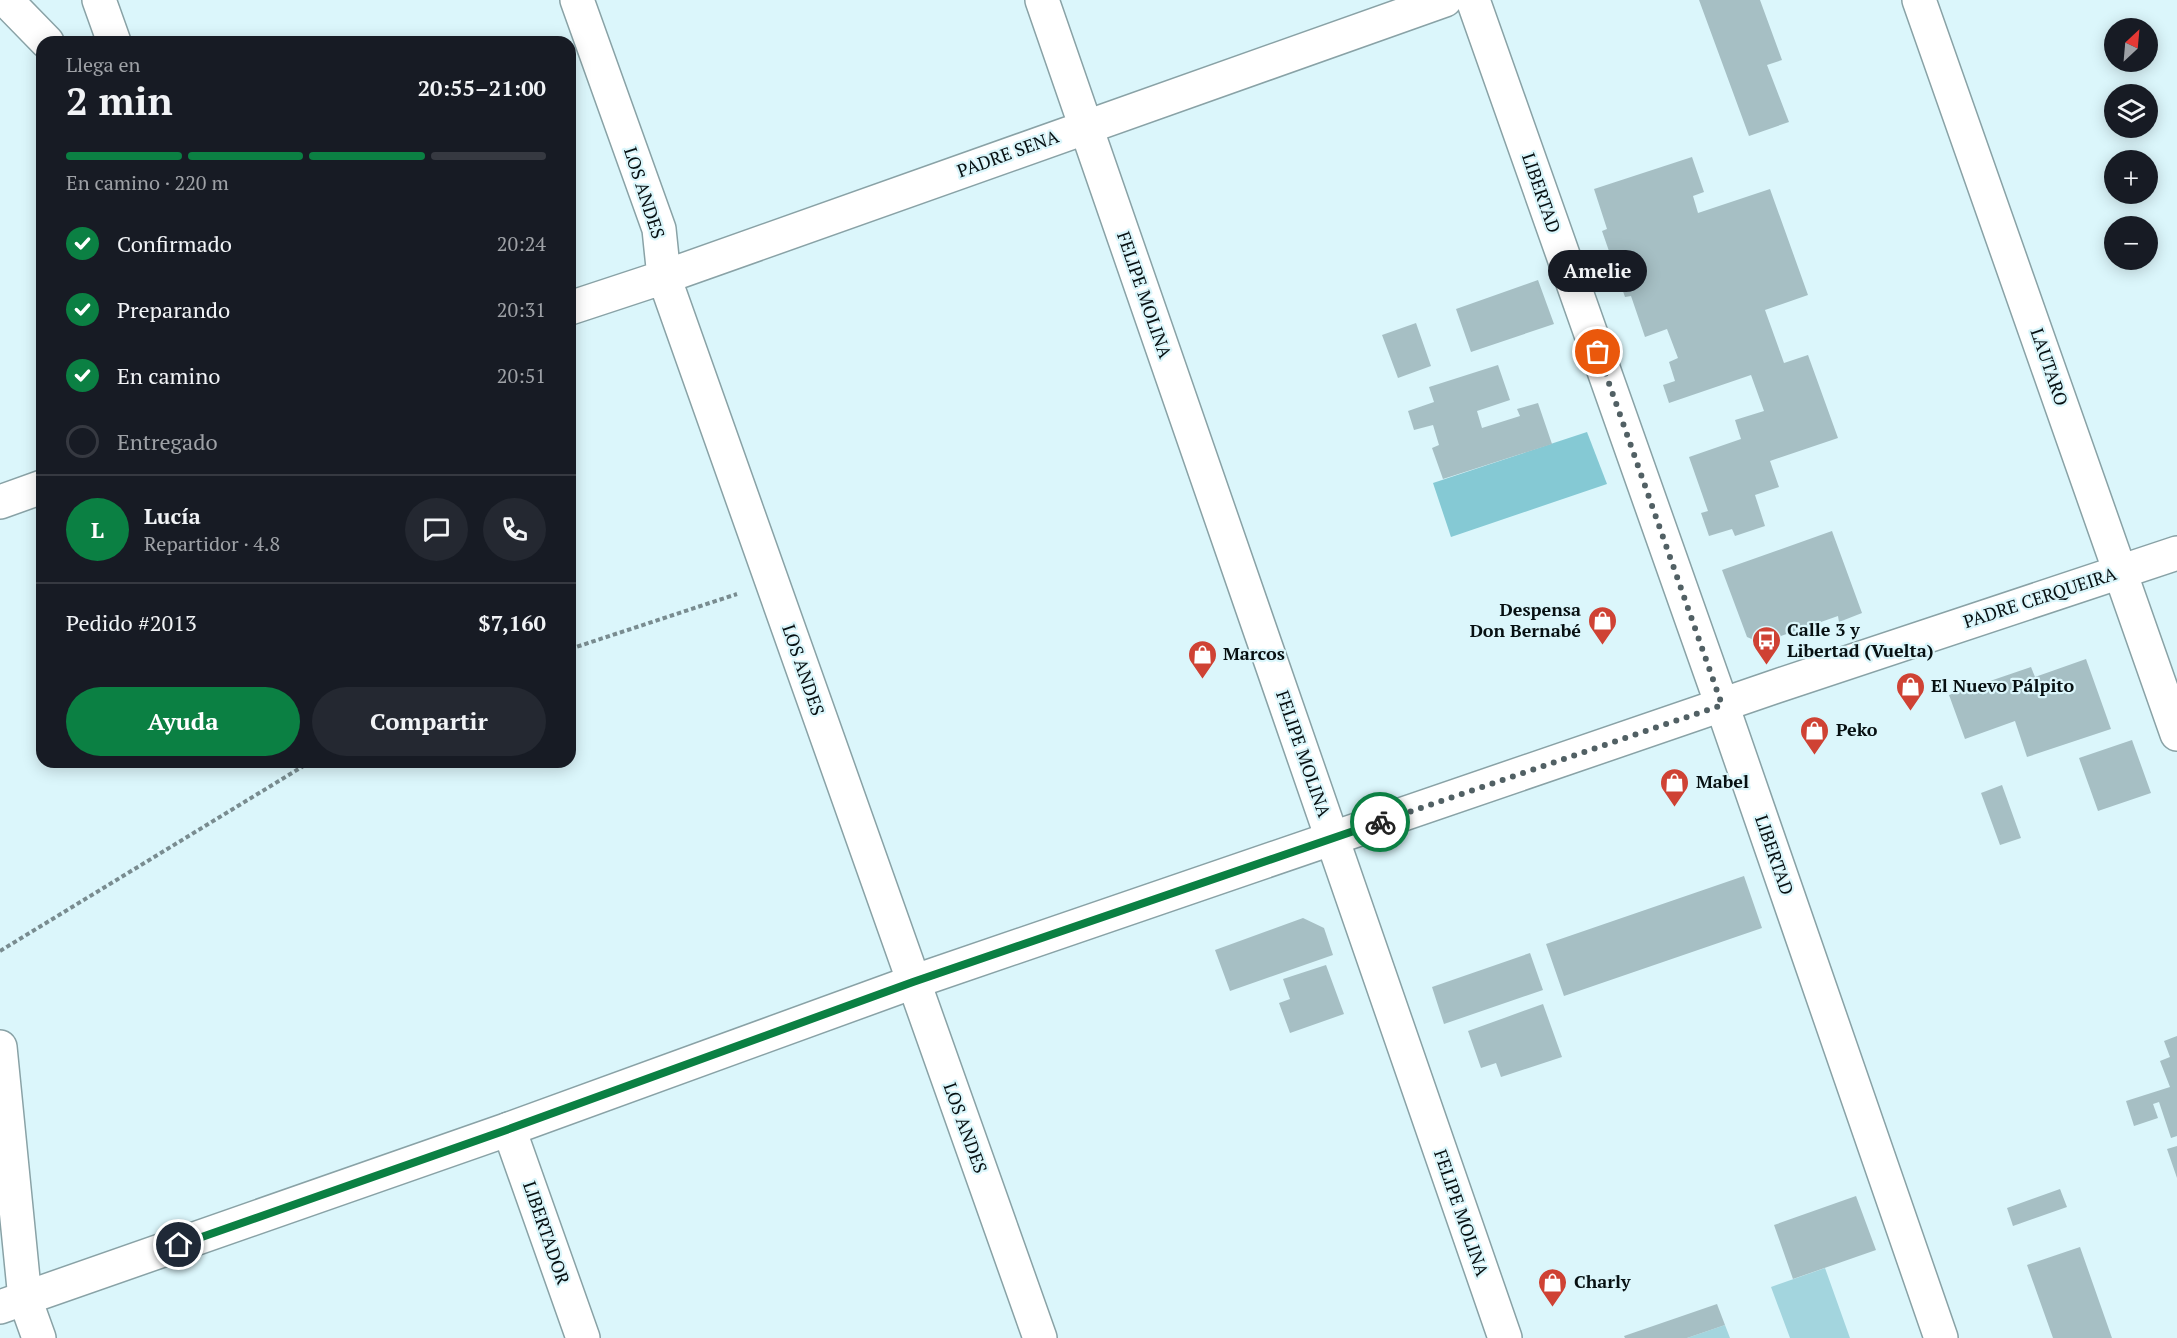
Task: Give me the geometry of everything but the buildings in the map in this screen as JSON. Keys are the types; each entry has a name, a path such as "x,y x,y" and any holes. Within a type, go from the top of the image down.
{"street":[{"path":"6,0 40,36"},
{"path":"99,0 112,36"},
{"name":"LOS ANDES","path":"577,0 659,229 664,277 1040,1338"},
{"name":"FELIPE MOLINA","path":"1042,0 1505,1338"},
{"name":"PADRE SENA","path":"576,306 664,277 1445,0"},
{"name":"LIBERTAD","path":"1473,0 1722,705 1941,1338"},
{"name":"LAUTARO","path":"1919,0 2177,734"},
{"path":"0,502 36,489"},
{"name":"PADRE CERQUEIRA","path":"12,1303 509,1129 913,982 1722,705 2177,553"},
{"path":"0,1047 12,1303 39,1338"},
{"name":"LIBERTADOR","path":"509,1129 583,1338"}],"path":[{"path":"576,647 773,582"},
{"path":"0,951 300,768"}],"shaded area":[{"path":"1587,432 1607,484 1451,537 1433,483"},
{"path":"1825,1268 1850,1338 1790,1338 1771,1287"},
{"path":"1725,1325 1730,1338 1687,1338"}],"way so far":[{"path":"1380,822 1722,705 1598,352"}],"place":[{"name":"Amelie","path":"1598,352"},
{"name":"Despensa Don Bernabé","path":"1602,646"},
{"name":"Calle 3 y Libertad (Vuelta)","path":"1766,666"},
{"name":"Marcos","path":"1202,680"},
{"name":"El Nuevo Pálpito","path":"1910,712"},
{"name":"Peko","path":"1815,756"},
{"name":"Mabel","path":"1675,808"},
{"name":"Charly","path":"1553,1308"}],"route":[{"path":"179,1245 509,1129 913,982 1380,822"}]}
